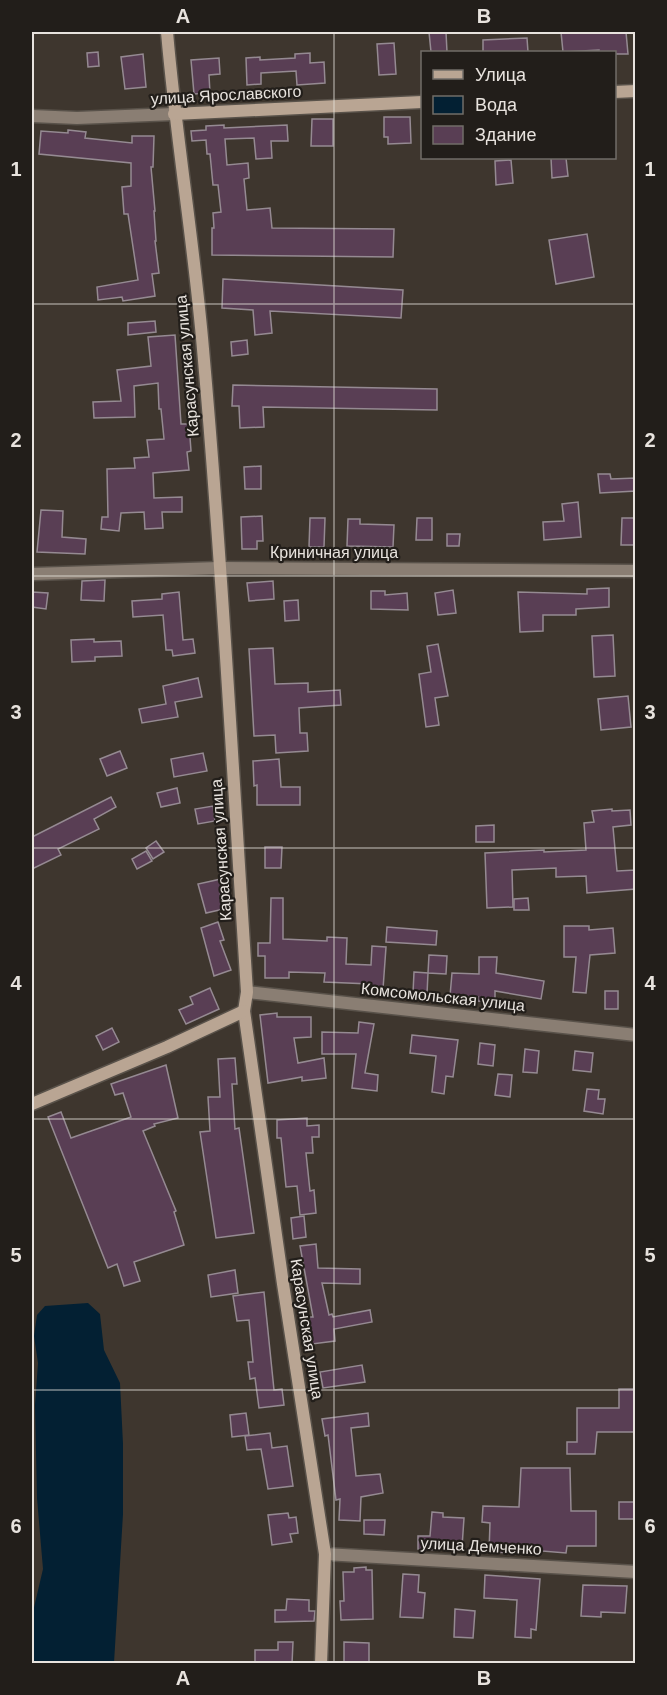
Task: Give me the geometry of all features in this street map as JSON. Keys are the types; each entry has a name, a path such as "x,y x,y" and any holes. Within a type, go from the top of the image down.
{"street":[{"name":"Карасунская улица","path":"167,32 174,114 199,304 247,992 244,1011 325,1554 321,1664"},
{"path":"616,92 636,91"},
{"name":"улица Ярославского","path":"32,116 77,118 421,102"},
{"name":"Криничная улица","path":"32,574 219,568 636,571"},
{"name":"Комсомольская улица","path":"247,992 636,1035"},
{"path":"32,1104 167,1047 244,1011"},
{"name":"улица Демченко","path":"325,1554 636,1572"}],"water":[{"path":"88,1303 100,1314 104,1350 120,1383 123,1514 114,1663 32,1663 32,1616 43,1569 37,1498 35,1405 38,1363 34,1336 37,1315 45,1306"}],"building":[{"path":"429,32 446,32 447,51 431,51"},
{"path":"561,32 626,32 628,54 599,50 563,51"},
{"path":"527,38 528,51 483,51 483,40"},
{"path":"394,43 396,74 379,75 377,44"},
{"path":"98,52 99,66 88,67 87,53"},
{"path":"310,53 310,63 324,62 325,83 297,85 296,71 261,73 261,84 247,85 246,58 260,57 260,60 295,58 295,54"},
{"path":"143,54 146,87 125,89 121,57"},
{"path":"219,58 220,74 209,75 210,93 194,94 191,60"},
{"path":"384,117 410,117 411,143 388,144 388,137 384,137"},
{"path":"312,119 333,119 333,146 311,146"},
{"path":"224,125 224,128 287,125 288,141 271,141 272,158 256,159 254,138 225,139 227,165 248,163 249,178 244,179 247,210 270,208 272,228 394,229 393,257 212,255 213,213 221,212 218,185 213,185 210,154 207,154 206,140 192,141 191,131 206,130 206,126"},
{"path":"68,130 86,132 85,138 132,143 132,136 154,136 153,167 151,167 159,273 152,274 155,296 123,301 122,297 98,300 97,287 138,280 128,214 124,214 122,187 131,186 131,163 39,154 41,131 68,133"},
{"path":"551,159 566,159 568,176 552,178"},
{"path":"511,160 513,183 496,185 495,161"},
{"path":"587,234 594,277 556,284 549,240"},
{"path":"223,279 403,290 401,318 270,311 272,333 255,335 253,310 222,308"},
{"path":"155,321 156,332 128,335 128,323"},
{"path":"175,335 181,424 189,424 191,451 187,452 189,470 153,473 154,498 182,497 182,512 162,512 163,528 145,529 144,512 121,513 119,531 101,529 102,517 108,517 107,469 135,468 134,458 149,457 147,440 164,439 158,383 134,386 135,417 94,418 93,402 121,401 117,370 151,366 148,337"},
{"path":"247,340 248,354 232,356 231,342"},
{"path":"233,385 437,389 437,410 263,407 264,427 240,428 239,406 232,406"},
{"path":"261,466 261,489 245,489 244,467"},
{"path":"598,474 610,474 611,479 636,478 636,491 600,493"},
{"path":"578,502 581,537 544,540 543,522 564,521 562,504"},
{"path":"41,510 63,511 62,537 86,539 85,554 37,552"},
{"path":"262,516 263,541 257,541 257,549 242,549 241,517"},
{"path":"310,518 325,518 324,547 309,547"},
{"path":"417,518 432,518 432,540 416,540"},
{"path":"622,518 636,518 636,545 621,545"},
{"path":"348,519 360,519 360,524 394,525 393,547 347,546"},
{"path":"447,534 460,534 459,546 447,546"},
{"path":"105,580 104,601 81,600 82,581"},
{"path":"273,581 274,599 249,601 247,583"},
{"path":"609,588 609,607 576,609 576,615 543,615 543,631 520,632 518,592 587,594 587,589"},
{"path":"453,590 456,613 438,615 435,593"},
{"path":"371,591 385,591 385,595 407,593 408,610 371,609"},
{"path":"32,592 48,593 46,609 32,607"},
{"path":"179,592 183,640 193,639 195,653 173,656 172,650 166,650 163,615 133,617 132,601 162,599 162,594"},
{"path":"298,600 299,620 285,621 284,601"},
{"path":"613,635 615,676 594,677 592,636"},
{"path":"94,639 94,642 121,641 122,656 95,657 95,661 72,662 71,640"},
{"path":"438,644 448,696 435,698 439,725 426,727 419,674 431,672 427,646"},
{"path":"273,648 275,684 308,683 308,692 340,690 341,705 299,708 300,733 307,733 308,751 276,753 275,735 254,736 249,649"},
{"path":"198,678 202,697 175,702 178,717 142,723 139,709 166,704 163,686"},
{"path":"628,696 631,727 601,730 598,699"},
{"path":"120,751 127,768 107,776 100,759"},
{"path":"203,753 207,771 174,777 171,759"},
{"path":"279,759 281,787 300,787 300,805 257,805 257,785 254,786 253,761"},
{"path":"177,788 180,803 161,807 157,793"},
{"path":"111,797 116,807 94,819 99,829 58,849 61,855 32,869 32,837"},
{"path":"213,806 215,821 198,824 195,809"},
{"path":"612,809 612,811 630,810 631,825 613,827 617,871 636,870 636,889 587,893 586,876 556,877 556,868 512,870 513,907 487,908 485,853 586,850 584,823 594,822 592,811"},
{"path":"494,825 494,842 476,842 476,826"},
{"path":"156,841 164,852 153,859 146,848"},
{"path":"265,847 282,847 281,868 265,868"},
{"path":"146,851 152,861 137,869 132,859"},
{"path":"221,879 223,892 220,892 224,909 206,913 198,884"},
{"path":"271,898 283,898 283,939 327,941 327,937 347,938 346,964 371,965 372,946 386,947 383,989 369,988 370,984 324,982 325,973 289,972 289,978 265,978 265,956 258,956 258,943 270,943"},
{"path":"528,898 529,910 514,910 514,899"},
{"path":"218,922 224,940 220,941 231,970 214,976 201,928"},
{"path":"564,926 589,926 589,930 613,928 615,953 590,955 586,993 573,992 576,957 564,957"},
{"path":"387,927 437,931 436,945 386,942"},
{"path":"429,955 447,956 446,974 428,973"},
{"path":"479,957 497,957 496,973 544,981 541,999 495,991 495,1002 478,1001 478,997 450,996 452,973 479,974"},
{"path":"414,972 428,973 427,994 413,993"},
{"path":"210,988 219,1009 186,1024 179,1010 193,1004 190,997"},
{"path":"605,991 618,991 618,1009 605,1009"},
{"path":"277,1013 277,1017 311,1017 311,1037 294,1038 298,1063 324,1058 326,1078 302,1081 302,1077 268,1083 260,1015"},
{"path":"359,1022 374,1024 365,1073 378,1075 377,1091 352,1088 356,1054 322,1054 322,1032 358,1033"},
{"path":"112,1028 119,1042 103,1050 96,1036"},
{"path":"412,1035 458,1040 453,1077 446,1076 444,1094 432,1092 436,1056 410,1053"},
{"path":"480,1043 495,1045 493,1066 478,1064"},
{"path":"525,1049 539,1051 537,1073 523,1072"},
{"path":"575,1051 593,1053 591,1072 573,1070"},
{"path":"235,1058 237,1084 232,1084 235,1129 239,1128 254,1233 216,1238 200,1132 210,1131 208,1097 220,1097 218,1059"},
{"path":"166,1065 178,1118 154,1124 155,1126 143,1131 176,1211 174,1212 184,1245 134,1262 140,1281 124,1286 117,1264 108,1268 48,1117 61,1112 71,1138 131,1117 123,1093 115,1095 111,1084"},
{"path":"498,1074 512,1075 510,1097 495,1095"},
{"path":"587,1089 599,1090 598,1099 605,1099 603,1114 584,1111"},
{"path":"307,1118 307,1126 319,1125 319,1137 312,1137 313,1153 306,1153 310,1191 314,1190 316,1213 300,1215 297,1186 286,1187 281,1138 277,1138 277,1120"},
{"path":"304,1216 306,1237 293,1239 291,1218"},
{"path":"316,1244 318,1268 360,1269 360,1284 322,1283 329,1315 332,1314 333,1317 370,1310 372,1322 334,1329 335,1341 312,1344 309,1317 313,1317 300,1246"},
{"path":"235,1270 238,1293 211,1297 208,1275"},
{"path":"264,1292 274,1390 282,1389 284,1405 259,1408 255,1378 250,1379 248,1362 253,1362 249,1320 237,1321 233,1296"},
{"path":"362,1365 365,1382 323,1388 320,1372"},
{"path":"619,1389 636,1389 636,1432 597,1432 595,1454 567,1454 567,1442 577,1442 577,1408 619,1408"},
{"path":"246,1413 249,1435 232,1437 230,1415"},
{"path":"368,1413 369,1426 351,1428 356,1476 380,1474 383,1493 361,1497 360,1521 339,1520 340,1499 336,1500 328,1435 325,1436 322,1419"},
{"path":"270,1433 272,1448 287,1446 293,1486 268,1489 261,1449 247,1450 245,1436"},
{"path":"521,1468 570,1468 571,1511 596,1511 596,1546 567,1546 566,1553 518,1549 518,1553 489,1552 490,1523 482,1522 483,1506 519,1507"},
{"path":"619,1502 636,1502 636,1519 619,1519"},
{"path":"432,1512 443,1513 443,1517 464,1518 462,1547 437,1546 437,1550 418,1549 418,1536 430,1536"},
{"path":"288,1513 289,1518 296,1517 298,1533 290,1534 292,1542 272,1545 268,1515"},
{"path":"364,1520 385,1520 384,1535 364,1534"},
{"path":"366,1567 366,1570 372,1570 373,1619 341,1620 340,1601 344,1601 343,1572 354,1572 354,1568"},
{"path":"403,1574 419,1575 418,1592 425,1593 423,1618 400,1617"},
{"path":"485,1575 540,1579 536,1630 531,1629 531,1638 515,1637 517,1600 484,1598"},
{"path":"583,1585 627,1586 625,1613 601,1612 601,1617 581,1616"},
{"path":"287,1599 309,1600 309,1611 315,1611 314,1621 275,1622 275,1610 286,1610"},
{"path":"455,1609 475,1611 473,1638 454,1637"},
{"path":"278,1642 293,1642 292,1664 255,1664 255,1650 278,1650"},
{"path":"344,1642 369,1643 369,1663 344,1664"}]}
